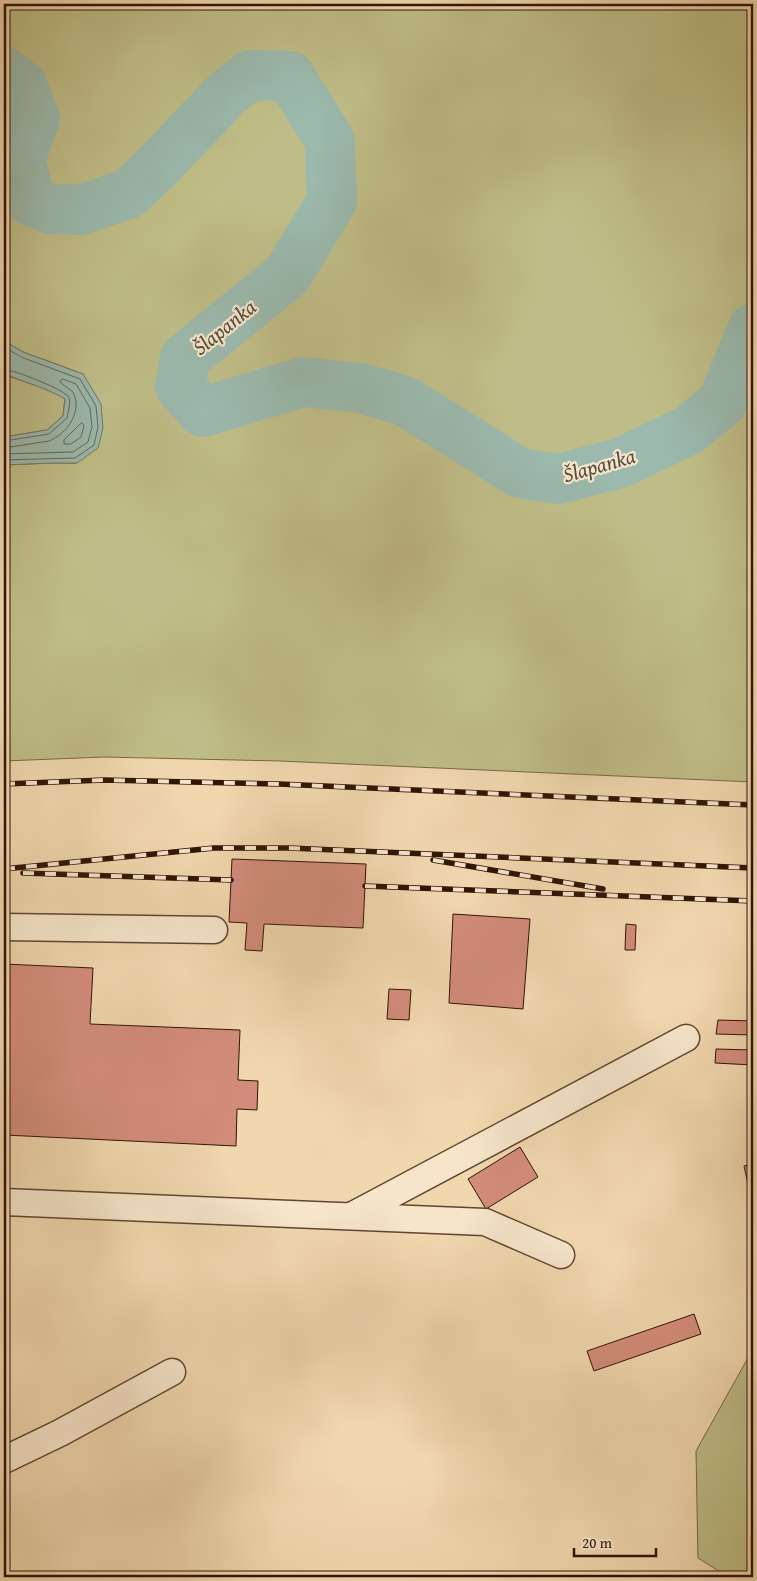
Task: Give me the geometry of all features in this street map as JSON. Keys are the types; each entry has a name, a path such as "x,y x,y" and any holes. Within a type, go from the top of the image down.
{"lane":[{"path":"4,927 214,930"},
{"path":"352,1216 686,1038"},
{"path":"4,1202 485,1222 561,1255"},
{"path":"4,1460 60,1433 172,1372"}],"shaded area":[{"path":"4,4 753,4 753,782 280,761 104,757 4,761 4,465 77,463 83,374 23,352 4,341"},
{"path":"4,373 13,378 46,388 65,398 63,416 47,430 4,437"},
{"path":"753,1353 753,1577 728,1577 698,1558 696,1451 749,1356"}],"water":[{"path":"4,341 23,352 83,374 101,404 103,428 98,448 77,463 4,465 4,437 47,430 63,416 65,399 4,373"}],"building":[{"path":"232,859 366,864 363,928 264,924 262,951 245,950 247,923 229,922"},
{"path":"453,914 530,919 523,1009 449,1003"},
{"path":"626,924 636,925 635,950 625,950"},
{"path":"4,964 93,968 90,1024 240,1030 238,1080 258,1081 257,1110 237,1109 236,1146 4,1135"},
{"path":"389,989 411,990 409,1020 387,1019"},
{"path":"718,1020 753,1021 753,1035 716,1034"},
{"path":"716,1049 753,1050 753,1065 715,1063"},
{"path":"520,1147 538,1177 486,1209 468,1179"},
{"path":"753,1164 753,1192 750,1193 744,1166"},
{"path":"694,1314 701,1334 594,1371 587,1351"}],"waterway":[{"name":"Šlapanka","path":"4,72 22,85 35,118 20,160 31,201 51,209 80,210 128,194 155,169 227,93 251,75 290,76 330,141 332,201 287,275 185,358 180,387 203,412 303,382 361,388 405,401 520,473 558,479 620,463 689,430 722,403 753,328"}],"railway":[{"path":"4,784 104,780 279,784 753,805"},
{"path":"4,869 214,848 289,848 753,868"},
{"path":"433,860 603,889"},
{"path":"23,873 231,880"},
{"path":"365,886 753,901"}]}
